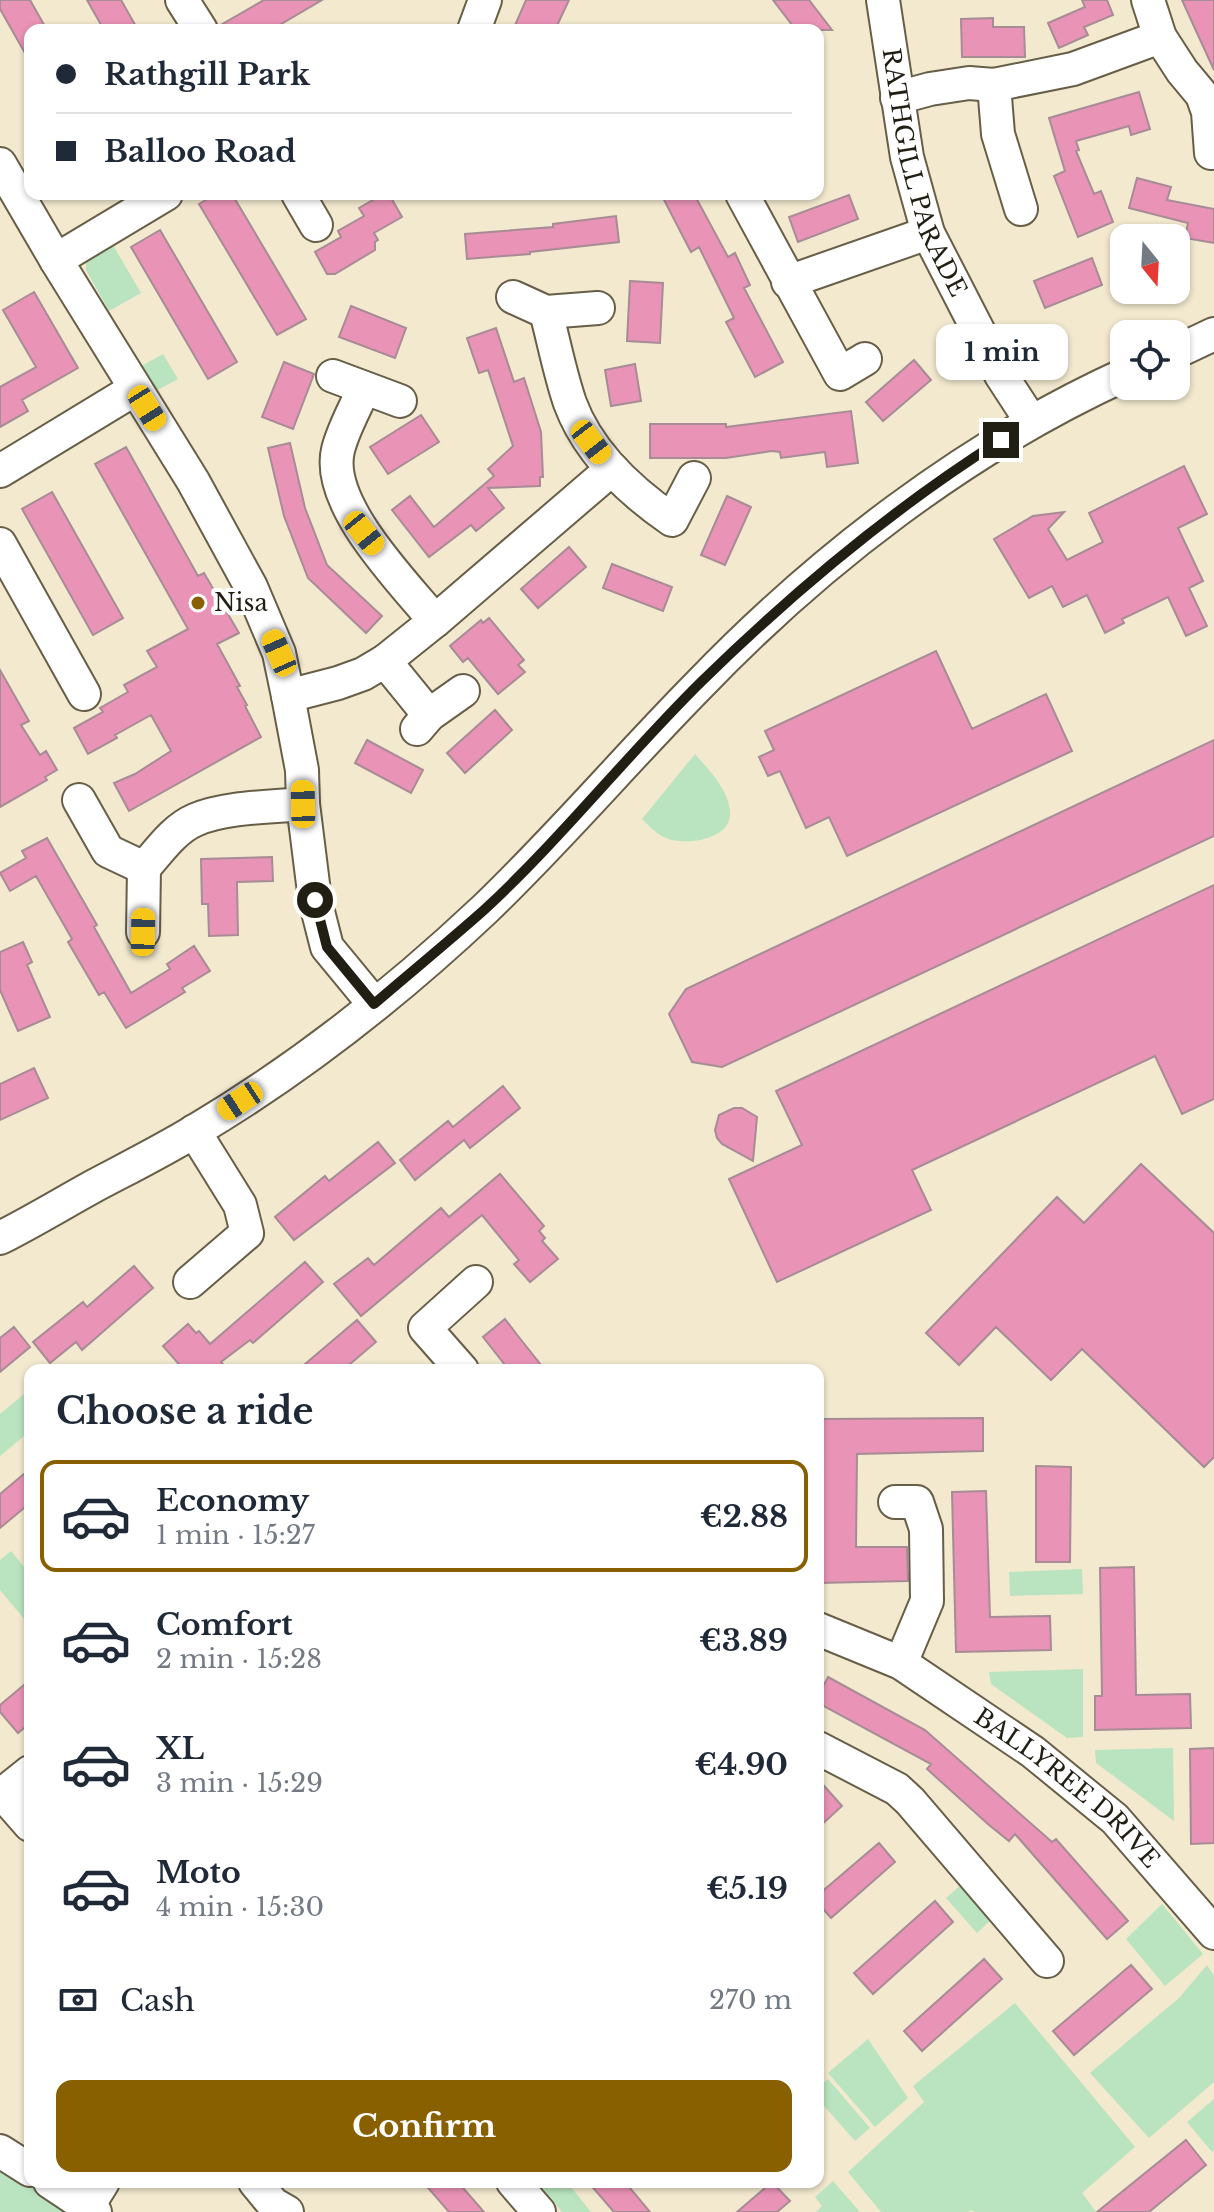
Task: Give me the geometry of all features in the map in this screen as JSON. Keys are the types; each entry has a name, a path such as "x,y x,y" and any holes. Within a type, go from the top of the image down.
{"street":[{"path":"182,0 197,24"},
{"path":"476,24 485,0"},
{"name":"RATHGILL PARADE","path":"883,0 907,157 928,233 1001,375 1031,421"},
{"path":"1148,0 1160,37 1202,95 1208,112 1211,153"},
{"path":"897,98 930,89 969,83 994,85 1073,69 1160,37"},
{"path":"994,85 998,134 1021,209"},
{"path":"0,164 193,481 251,587 279,653 302,770 315,900 327,947 374,1004"},
{"path":"56,260 156,200"},
{"path":"301,200 316,225"},
{"path":"745,200 840,374 865,359"},
{"path":"788,282 928,233"},
{"path":"513,297 546,312 598,308"},
{"path":"546,312 571,404 591,442 612,469 646,502 672,520 694,478"},
{"path":"1190,345 1214,334"},
{"path":"333,376 400,401"},
{"path":"0,1238 194,1131 279,1077 374,1004 484,909 700,684 823,568 947,474 1031,421 1110,382"},
{"path":"364,388 337,452 345,498 364,533 435,621"},
{"path":"0,471 135,389"},
{"path":"288,696 363,674 385,661 612,469"},
{"path":"0,544 84,694"},
{"path":"385,661 423,722 463,691"},
{"path":"79,800 108,851 144,868"},
{"path":"143,932 144,868 174,834 194,820 218,814 303,804"},
{"path":"190,1282 247,1233 240,1205 194,1131"},
{"path":"457,1364 425,1328 476,1282"},
{"path":"895,1502 917,1502 926,1529 927,1601 901,1663"},
{"name":"BALLYREE DRIVE","path":"824,1631 901,1663 1033,1752 1115,1819 1214,1933"},
{"path":"824,1751 897,1789 910,1801 1047,1961"},
{"path":"24,1777 2,1795 24,1819"},
{"path":"0,2151 24,2166"},
{"path":"65,2188 95,2200"},
{"path":"260,2188 273,2204 287,2212"},
{"path":"518,2188 539,2212"}],"green space":[{"path":"110,240 141,293 109,311 86,270 86,260"},
{"path":"163,354 178,379 154,392 140,367"},
{"path":"695,754 726,796 729,821 716,835 695,841 666,838 642,819"},
{"path":"24,1394 24,1436 0,1456 0,1414"},
{"path":"11,1551 24,1567 24,1619 0,1590 0,1560"},
{"path":"1082,1569 1083,1594 1010,1596 1009,1572"},
{"path":"1083,1669 1083,1737 1067,1738 991,1684 989,1672"},
{"path":"1173,1748 1174,1821 1096,1763 1095,1750"},
{"path":"963,1883 993,1918 977,1933 946,1898"},
{"path":"1162,1904 1203,1954 1165,1986 1126,1939"},
{"path":"1207,1965 1214,1976 1214,2082 1149,2138 1090,2073 1179,1998"},
{"path":"1015,2003 1135,2147 1082,2193 1096,2212 881,2212 848,2172 924,2102 913,2086"},
{"path":"868,2039 908,2098 875,2127 828,2073"},
{"path":"828,2079 870,2128 855,2141 824,2106 824,2082"},
{"path":"1214,2099 1214,2150 1212,2152 1187,2122"},
{"path":"0,2160 24,2176 24,2188 43,2188 79,2212 0,2212"},
{"path":"833,2181 858,2212 816,2212 822,2206 815,2197"},
{"path":"543,2188 572,2188 591,2212 562,2212"}],"building":[{"path":"0,0 30,0 44,24 24,24 24,51 0,9"},
{"path":"87,0 121,0 135,24 101,24"},
{"path":"264,0 322,0 281,24 222,24"},
{"path":"526,0 569,0 558,24 516,24"},
{"path":"773,0 809,0 832,30 824,30 824,24 791,24"},
{"path":"1082,0 1107,0 1113,15 1084,27 1088,35 1059,48 1048,23 1085,7"},
{"path":"1182,0 1214,0 1214,70 1197,33"},
{"path":"993,18 993,27 1024,27 1025,57 962,57 961,19"},
{"path":"1139,92 1150,129 1131,135 1129,126 1076,141 1079,150 1076,151 1094,194 1101,191 1113,222 1078,237 1054,176 1065,171 1049,118"},
{"path":"1137,178 1171,187 1167,200 1214,209 1214,243 1190,239 1188,223 1129,208"},
{"path":"849,195 858,219 798,242 789,217"},
{"path":"206,200 236,200 306,319 277,335 199,204"},
{"path":"373,200 392,200 402,217 374,233 378,240 375,250 335,274 327,274 315,252 341,237 338,231 364,216 359,208"},
{"path":"664,200 697,200 728,257 735,253 750,285 744,288 783,362 755,377 726,322 734,318 699,247 691,252"},
{"path":"616,216 619,242 467,259 465,234 553,227 553,224"},
{"path":"160,230 237,362 208,379 131,247"},
{"path":"1092,258 1102,285 1045,308 1034,281"},
{"path":"630,281 663,283 660,343 627,341"},
{"path":"34,292 78,368 22,400 28,411 0,427 0,387 36,367 3,310"},
{"path":"351,306 406,328 395,358 339,337"},
{"path":"496,328 514,382 524,378 541,432 543,477 540,477 540,486 488,488 504,508 476,531 471,525 429,557 392,510 410,496 434,527 494,476 488,469 513,446 488,370 479,373 467,338"},
{"path":"914,360 931,380 883,421 866,402"},
{"path":"284,362 314,374 293,429 262,417"},
{"path":"635,364 641,401 611,406 605,370"},
{"path":"851,411 858,463 827,467 825,452 781,458 780,452 772,451 726,458 650,458 650,424 726,424 726,427"},
{"path":"421,415 439,442 388,474 370,447"},
{"path":"290,443 305,508 327,565 382,616 366,633 308,578 284,516 268,448"},
{"path":"126,447 198,576 204,573 239,633 217,644 240,686 237,687 261,737 129,811 114,783 135,774 171,751 151,715 88,754 74,728 103,712 100,708 128,692 124,685 157,667 147,651 188,629 95,464"},
{"path":"1184,466 1207,514 1178,528 1203,581 1189,588 1207,626 1186,636 1168,597 1122,619 1124,623 1105,633 1087,595 1063,607 1052,586 1029,598 994,539 1033,516 1064,512 1048,529 1067,560 1103,542 1089,513"},
{"path":"52,492 123,618 93,635 22,509"},
{"path":"727,496 751,507 725,565 701,555"},
{"path":"569,547 586,567 538,608 521,589"},
{"path":"612,564 672,587 663,611 603,588"},
{"path":"489,618 524,660 518,665 525,672 498,694 468,658 463,662 450,646 481,620 483,623"},
{"path":"936,651 972,729 1046,694 1072,751 847,856 829,817 806,828 780,771 768,776 759,757 774,750 765,731"},
{"path":"0,670 29,721 21,725 40,755 46,751 57,770 45,777 47,780 0,807"},
{"path":"495,710 512,730 465,773 447,753"},
{"path":"367,740 423,770 411,793 355,763"},
{"path":"1214,740 1214,836 722,1067 692,1062 669,1014 686,989"},
{"path":"47,838 97,925 94,927 131,993 170,969 167,964 194,946 210,971 182,988 185,992 126,1028 104,992 99,995 68,942 72,939 36,876 10,891 0,873 26,858 22,851"},
{"path":"272,857 273,881 237,882 238,935 209,936 208,904 202,904 201,859"},
{"path":"1214,885 1214,1099 1182,1114 1155,1056 912,1170 931,1210 777,1282 729,1179 802,1145 776,1091"},
{"path":"23,942 32,962 27,965 50,1017 18,1031 0,990 0,952"},
{"path":"34,1068 48,1098 0,1120 0,1084"},
{"path":"503,1086 520,1108 470,1148 464,1140 415,1180 400,1160 448,1121 453,1127"},
{"path":"742,1108 757,1117 753,1161 717,1138 715,1130 719,1115"},
{"path":"378,1142 395,1163 294,1240 275,1217 325,1176 329,1181"},
{"path":"1141,1164 1214,1233 1214,1457 1204,1467 1082,1349 1051,1380 996,1327 959,1365 926,1333 1057,1197 1084,1223"},
{"path":"500,1174 544,1226 539,1231 545,1238 542,1241 558,1259 530,1282 514,1264 519,1260 482,1215 361,1316 334,1284 368,1258 374,1265 441,1208 449,1217"},
{"path":"305,1262 323,1282 253,1343 250,1340 221,1362 223,1364 179,1364 163,1346 188,1324 210,1344"},
{"path":"134,1266 153,1288 82,1350 76,1342 50,1363 33,1342 83,1302 87,1307"},
{"path":"505,1319 540,1364 504,1364 483,1337"},
{"path":"357,1320 376,1342 350,1364 305,1364"},
{"path":"14,1327 30,1347 0,1372 0,1338"},
{"path":"983,1418 983,1451 857,1454 856,1547 907,1547 908,1581 824,1583 824,1419"},
{"path":"1036,1466 1071,1467 1070,1562 1036,1562"},
{"path":"24,1474 24,1508 0,1528 0,1494"},
{"path":"986,1491 990,1617 1050,1616 1051,1650 956,1652 952,1492"},
{"path":"1134,1567 1136,1695 1190,1694 1191,1728 1095,1730 1095,1696 1102,1696 1100,1568"},
{"path":"828,1677 925,1730 1052,1842 1056,1839 1128,1921 1107,1939 1015,1834 1009,1841 989,1825 927,1769 931,1764 824,1706 824,1685"},
{"path":"24,1685 24,1728 18,1733 0,1712 0,1705"},
{"path":"1214,1748 1214,1843 1191,1844 1190,1749"},
{"path":"824,1786 842,1806 824,1822"},
{"path":"879,1843 895,1862 831,1918 824,1910 824,1890"},
{"path":"935,1901 953,1922 873,1994 854,1973"},
{"path":"984,1959 1002,1979 922,2051 904,2031"},
{"path":"1131,1965 1152,1989 1074,2055 1053,2031"},
{"path":"1186,2140 1206,2165 1149,2212 1097,2212"},
{"path":"428,2188 463,2188 484,2212 449,2212"},
{"path":"593,2188 630,2188 650,2212 614,2212"},
{"path":"765,2188 778,2188 790,2201 777,2212 737,2212"}],"place":[{"name":"Nisa","path":"198,603"}],"route":[{"path":"315,900 327,947 374,1004 484,909 700,684 823,568 947,474 1001,440"}]}
